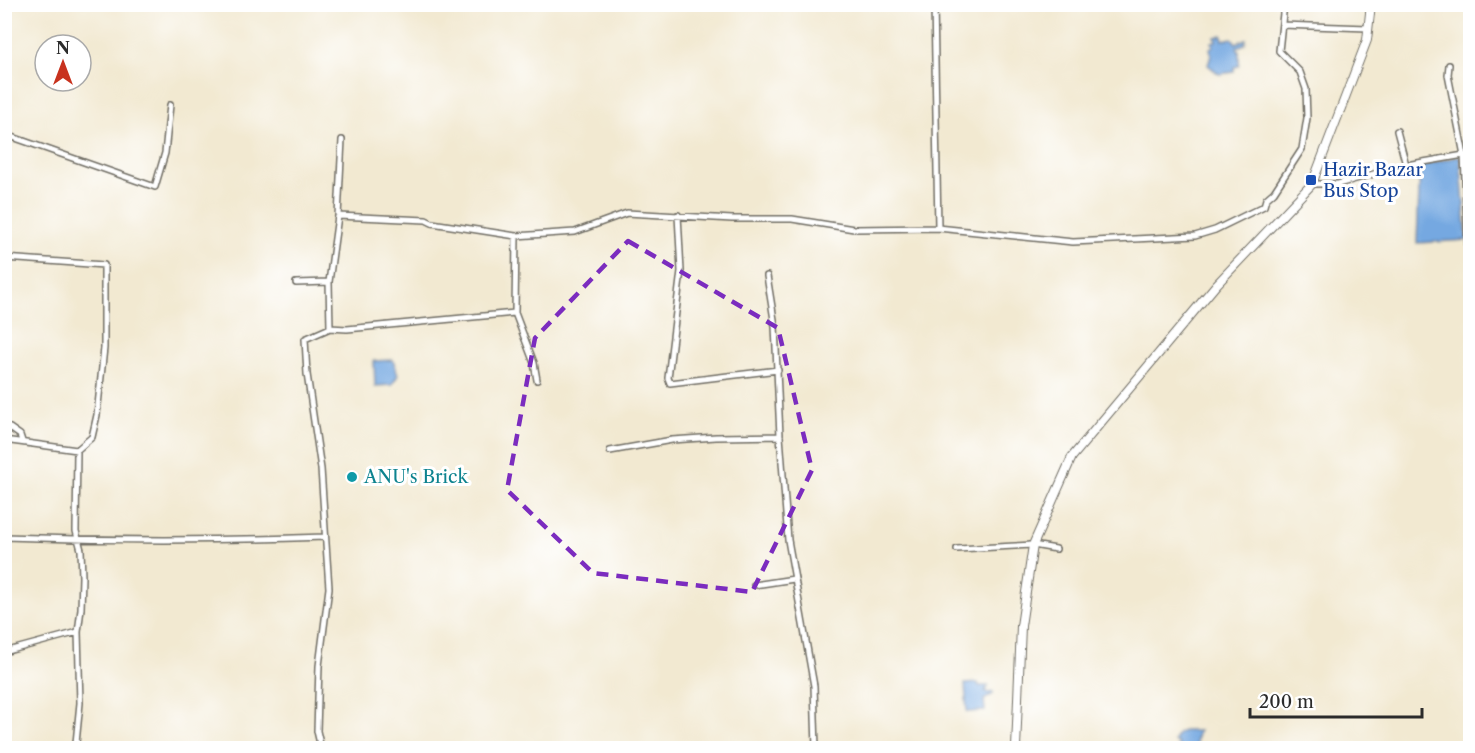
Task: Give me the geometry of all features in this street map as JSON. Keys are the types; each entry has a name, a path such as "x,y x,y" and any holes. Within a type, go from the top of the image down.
{"main road":[{"path":"1016,748 1021,626 1034,545 1072,457 1216,285 1312,184 1367,40 1371,4"}],"street":[{"path":"934,4 938,228"},
{"path":"338,216 426,220 432,223 516,236 575,232 627,213 678,214 732,219 792,219 854,229 938,228 1072,242 1194,236 1215,230 1264,206 1266,199 1274,192 1302,149 1308,118 1306,89 1300,72 1279,51 1284,4"},
{"path":"1282,25 1368,28"},
{"path":"1449,65 1448,75 1464,155 1470,273 1468,324 1470,343"},
{"path":"4,134 155,187 165,153 170,105"},
{"path":"1397,131 1406,165"},
{"path":"330,328 329,282 338,216 342,140"},
{"path":"1312,184 1338,184 1406,165 1464,155"},
{"path":"678,214 681,271 668,378 670,383 778,370"},
{"path":"516,236 515,313 534,363 537,380"},
{"path":"4,258 104,265 104,348 97,415 92,437 77,450 76,531 81,550 82,577 78,632 80,703 76,743"},
{"path":"767,276 775,326 788,540 814,686 816,748"},
{"path":"296,283 329,282"},
{"path":"321,748 317,731 319,666 329,588 321,469 307,374 305,339 330,328 346,329 515,313"},
{"path":"4,428 9,428 20,435 22,441"},
{"path":"610,451 672,440 780,436"},
{"path":"4,440 77,450"},
{"path":"4,537 78,540 250,540 325,537"},
{"path":"957,549 1034,545 1056,549"},
{"path":"754,585 794,579"},
{"path":"4,652 78,632"}],"highlighted area":[{"path":"628,241 778,328 812,470 752,592 593,573 507,490 535,338"}],"water":[{"path":"1222,35 1223,40 1232,38 1236,43 1246,39 1245,44 1237,47 1239,66 1234,67 1234,72 1219,74 1208,65 1212,42 1216,41 1215,37"},
{"path":"1460,156 1467,240 1417,243 1420,166"},
{"path":"393,360 398,375 392,385 375,386 374,361"},
{"path":"978,683 979,686 988,686 985,691 993,692 993,694 984,700 985,711 967,712 965,684"},
{"path":"1199,731 1196,740 1197,748 1177,748 1179,744 1174,741 1178,733"}],"place":[{"name":"Hazir Bazar Bus Stop","path":"1311,180"},
{"name":"ANU's Brick","path":"352,477"}]}
